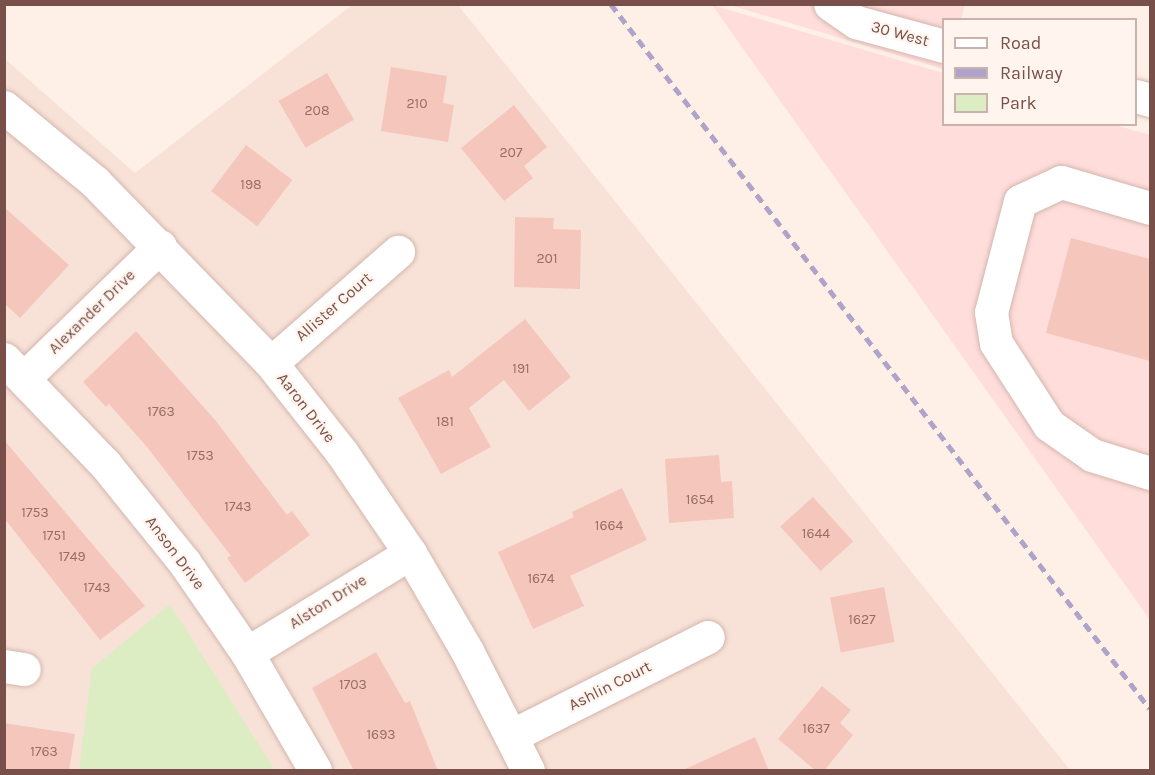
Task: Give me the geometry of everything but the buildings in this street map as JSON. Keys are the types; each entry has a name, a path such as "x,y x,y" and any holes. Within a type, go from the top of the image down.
{"street":[{"name":"30 West","path":"843,13 942,45"},
{"name":"Aaron Drive","path":"4,107 95,182 160,246 271,363 342,453 410,553 513,735 528,771"},
{"path":"1150,208 1061,182 1020,201 991,312 996,344 1049,425 1092,455 1150,473"},
{"name":"Alexander Drive","path":"15,368 160,246"},
{"name":"Allister Court","path":"271,363 398,252"},
{"name":"Anson Drive","path":"15,368 119,482 184,562 247,653 315,771"},
{"name":"Alston Drive","path":"247,653 410,553"},
{"name":"Ashlin Court","path":"513,735 708,637"}],"shaded area":[{"path":"352,5 458,5 1070,770 5,770 4,58 135,173"},
{"path":"712,5 942,73 942,126 1118,126 1150,135 1150,620"},
{"path":"730,5 965,5 961,18 942,18 942,69"}],"green space":[{"path":"170,604 275,770 79,770 92,668"}],"railway":[{"path":"611,4 1150,709"}]}
